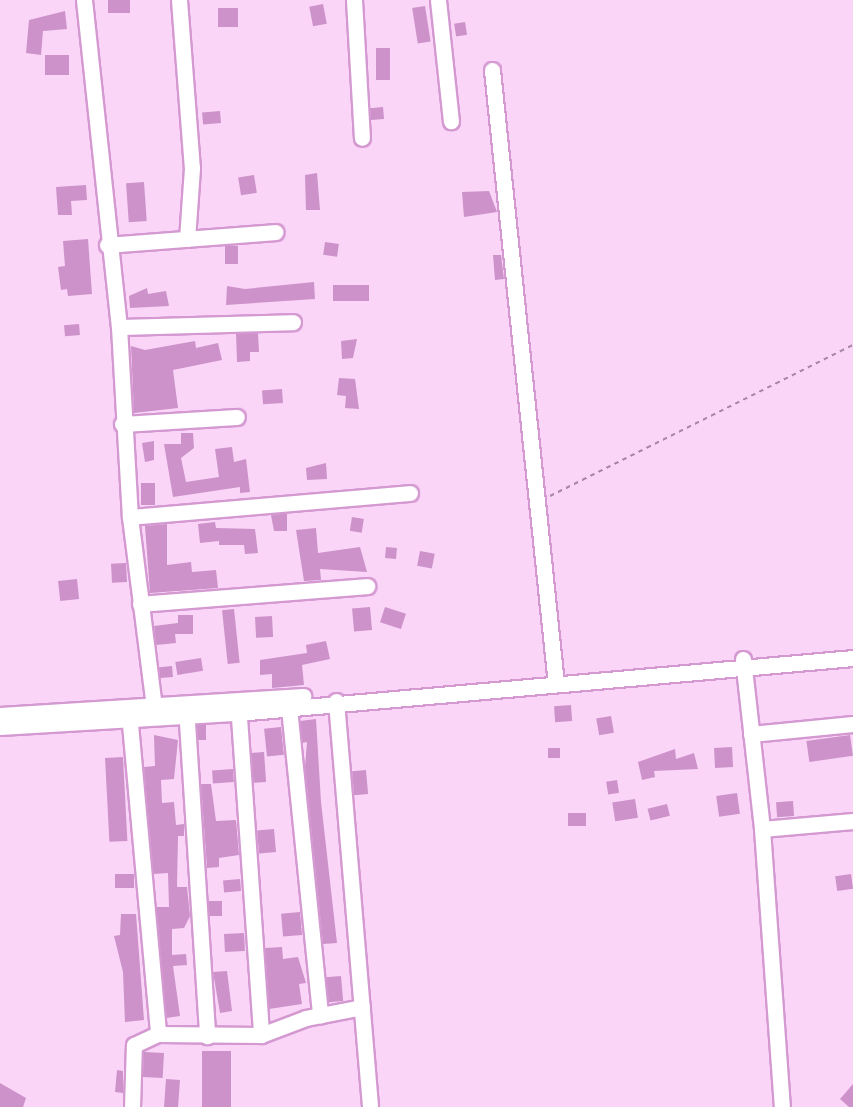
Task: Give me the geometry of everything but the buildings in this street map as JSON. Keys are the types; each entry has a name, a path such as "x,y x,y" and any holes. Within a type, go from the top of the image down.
{"street":[{"path":"84,0 107,245 119,327 122,424 130,517 155,712"},
{"path":"179,0 192,168 188,238"},
{"path":"354,0 362,138"},
{"path":"438,0 451,121"},
{"path":"492,70 556,679"},
{"path":"107,245 276,232"},
{"path":"119,327 293,322"},
{"path":"122,424 237,417"},
{"path":"130,517 410,493"},
{"path":"140,604 367,586"},
{"path":"743,664 853,651"},
{"path":"0,727 556,679 853,658"},
{"path":"743,664 762,829 782,1107"},
{"path":"238,707 289,708 336,701 556,679"},
{"path":"336,701 370,1107"},
{"path":"238,707 261,1035"},
{"path":"289,708 320,1015"},
{"path":"186,710 207,1036"},
{"path":"0,715 129,715"},
{"path":"129,715 158,1034"},
{"path":"751,734 853,724"},
{"path":"762,829 853,821"},
{"path":"132,1107 134,1045 158,1034 261,1035 320,1015 362,1007"}],"path":[{"path":"538,513 556,491 853,345"}]}
